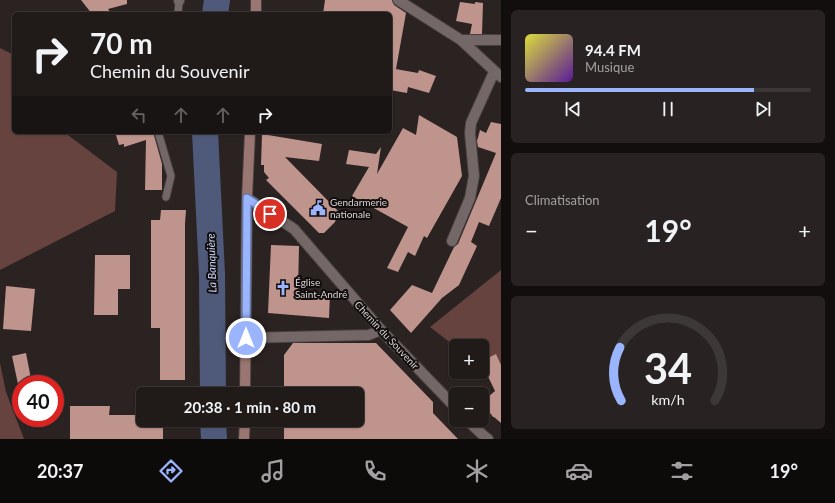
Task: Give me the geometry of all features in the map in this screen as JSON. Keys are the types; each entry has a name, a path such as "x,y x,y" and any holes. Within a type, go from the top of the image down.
{"street":[{"path":"256,0 256,12"},
{"path":"398,0 461,40 498,75 471,123 470,134 474,176 470,198 452,241"},
{"path":"461,40 501,40"},
{"path":"245,387 247,198 250,134"},
{"name":"Chemin du Souvenir","path":"247,198 294,229 381,330 449,401"},
{"path":"246,338 369,335 381,330"},
{"path":"244,439 245,427"},
{"path":"475,427 488,439"}],"lane":[{"path":"178,12 179,0"},
{"path":"159,134 171,176 166,197"}],"shaded area":[{"path":"0,48 12,54 12,134 67,134 117,172 115,211 0,270"},
{"path":"501,270 501,381 489,372 489,339 449,339 449,342 430,327"},
{"path":"0,363 6,392 12,408 12,427 19,427 24,439 0,439"}],"building":[{"path":"81,0 127,0 127,4 108,9 110,12 90,12"},
{"path":"325,0 392,0 394,5 406,13 396,69 392,68 392,12 323,12"},
{"path":"460,2 475,4 475,2 483,3 482,34 470,34 472,24 456,21"},
{"path":"392,68 418,73 419,70 436,76 429,93 408,87 407,93 392,90"},
{"path":"419,115 457,137 462,176 427,238 424,236 415,256 408,252 398,272 387,268 408,227 352,196 369,167 346,164 349,150 376,154 381,147 377,174 403,128 416,135"},
{"path":"491,122 501,124 501,198 489,226 479,222 471,242 477,246 459,285 442,298 411,333 390,310 412,285 432,293 454,247 458,244 496,153 478,147 477,141 480,130 486,133"},
{"path":"116,134 154,134 162,164 162,190 145,190 146,140 124,147 124,144 119,145"},
{"path":"262,134 322,144 319,161 285,157 338,211 335,222 324,233 319,233 266,180 269,178 264,172 264,165 261,165"},
{"path":"161,210 186,210 185,380 160,380 160,328 151,328 151,220 160,220"},
{"name":"Église Saint-André","path":"271,245 299,246 298,292 330,294 329,318 268,313"},
{"path":"95,255 130,255 130,289 118,289 118,315 94,315"},
{"path":"6,286 35,289 31,331 3,329"},
{"path":"293,343 376,343 433,402 433,413 458,439 284,439 284,427 364,427 364,387 284,387 284,355"},
{"path":"26,353 30,375 16,375 12,356"},
{"path":"496,354 501,365 501,423 489,412 489,396 495,391 489,379 489,358"},
{"path":"70,406 110,406 109,415 136,415 136,427 163,427 163,439 70,439"}],"waterway":[{"name":"La Banquière","path":"215,12 217,0"},
{"name":"La Banquière","path":"205,134 212,274 213,387"},
{"name":"La Banquière","path":"213,427 214,439"}],"place":[{"name":"Gendarmerie nationale","path":"318,208"},
{"name":"Église Saint-André","path":"283,288"}],"route":[{"path":"246,338 247,198 270,214"}]}
